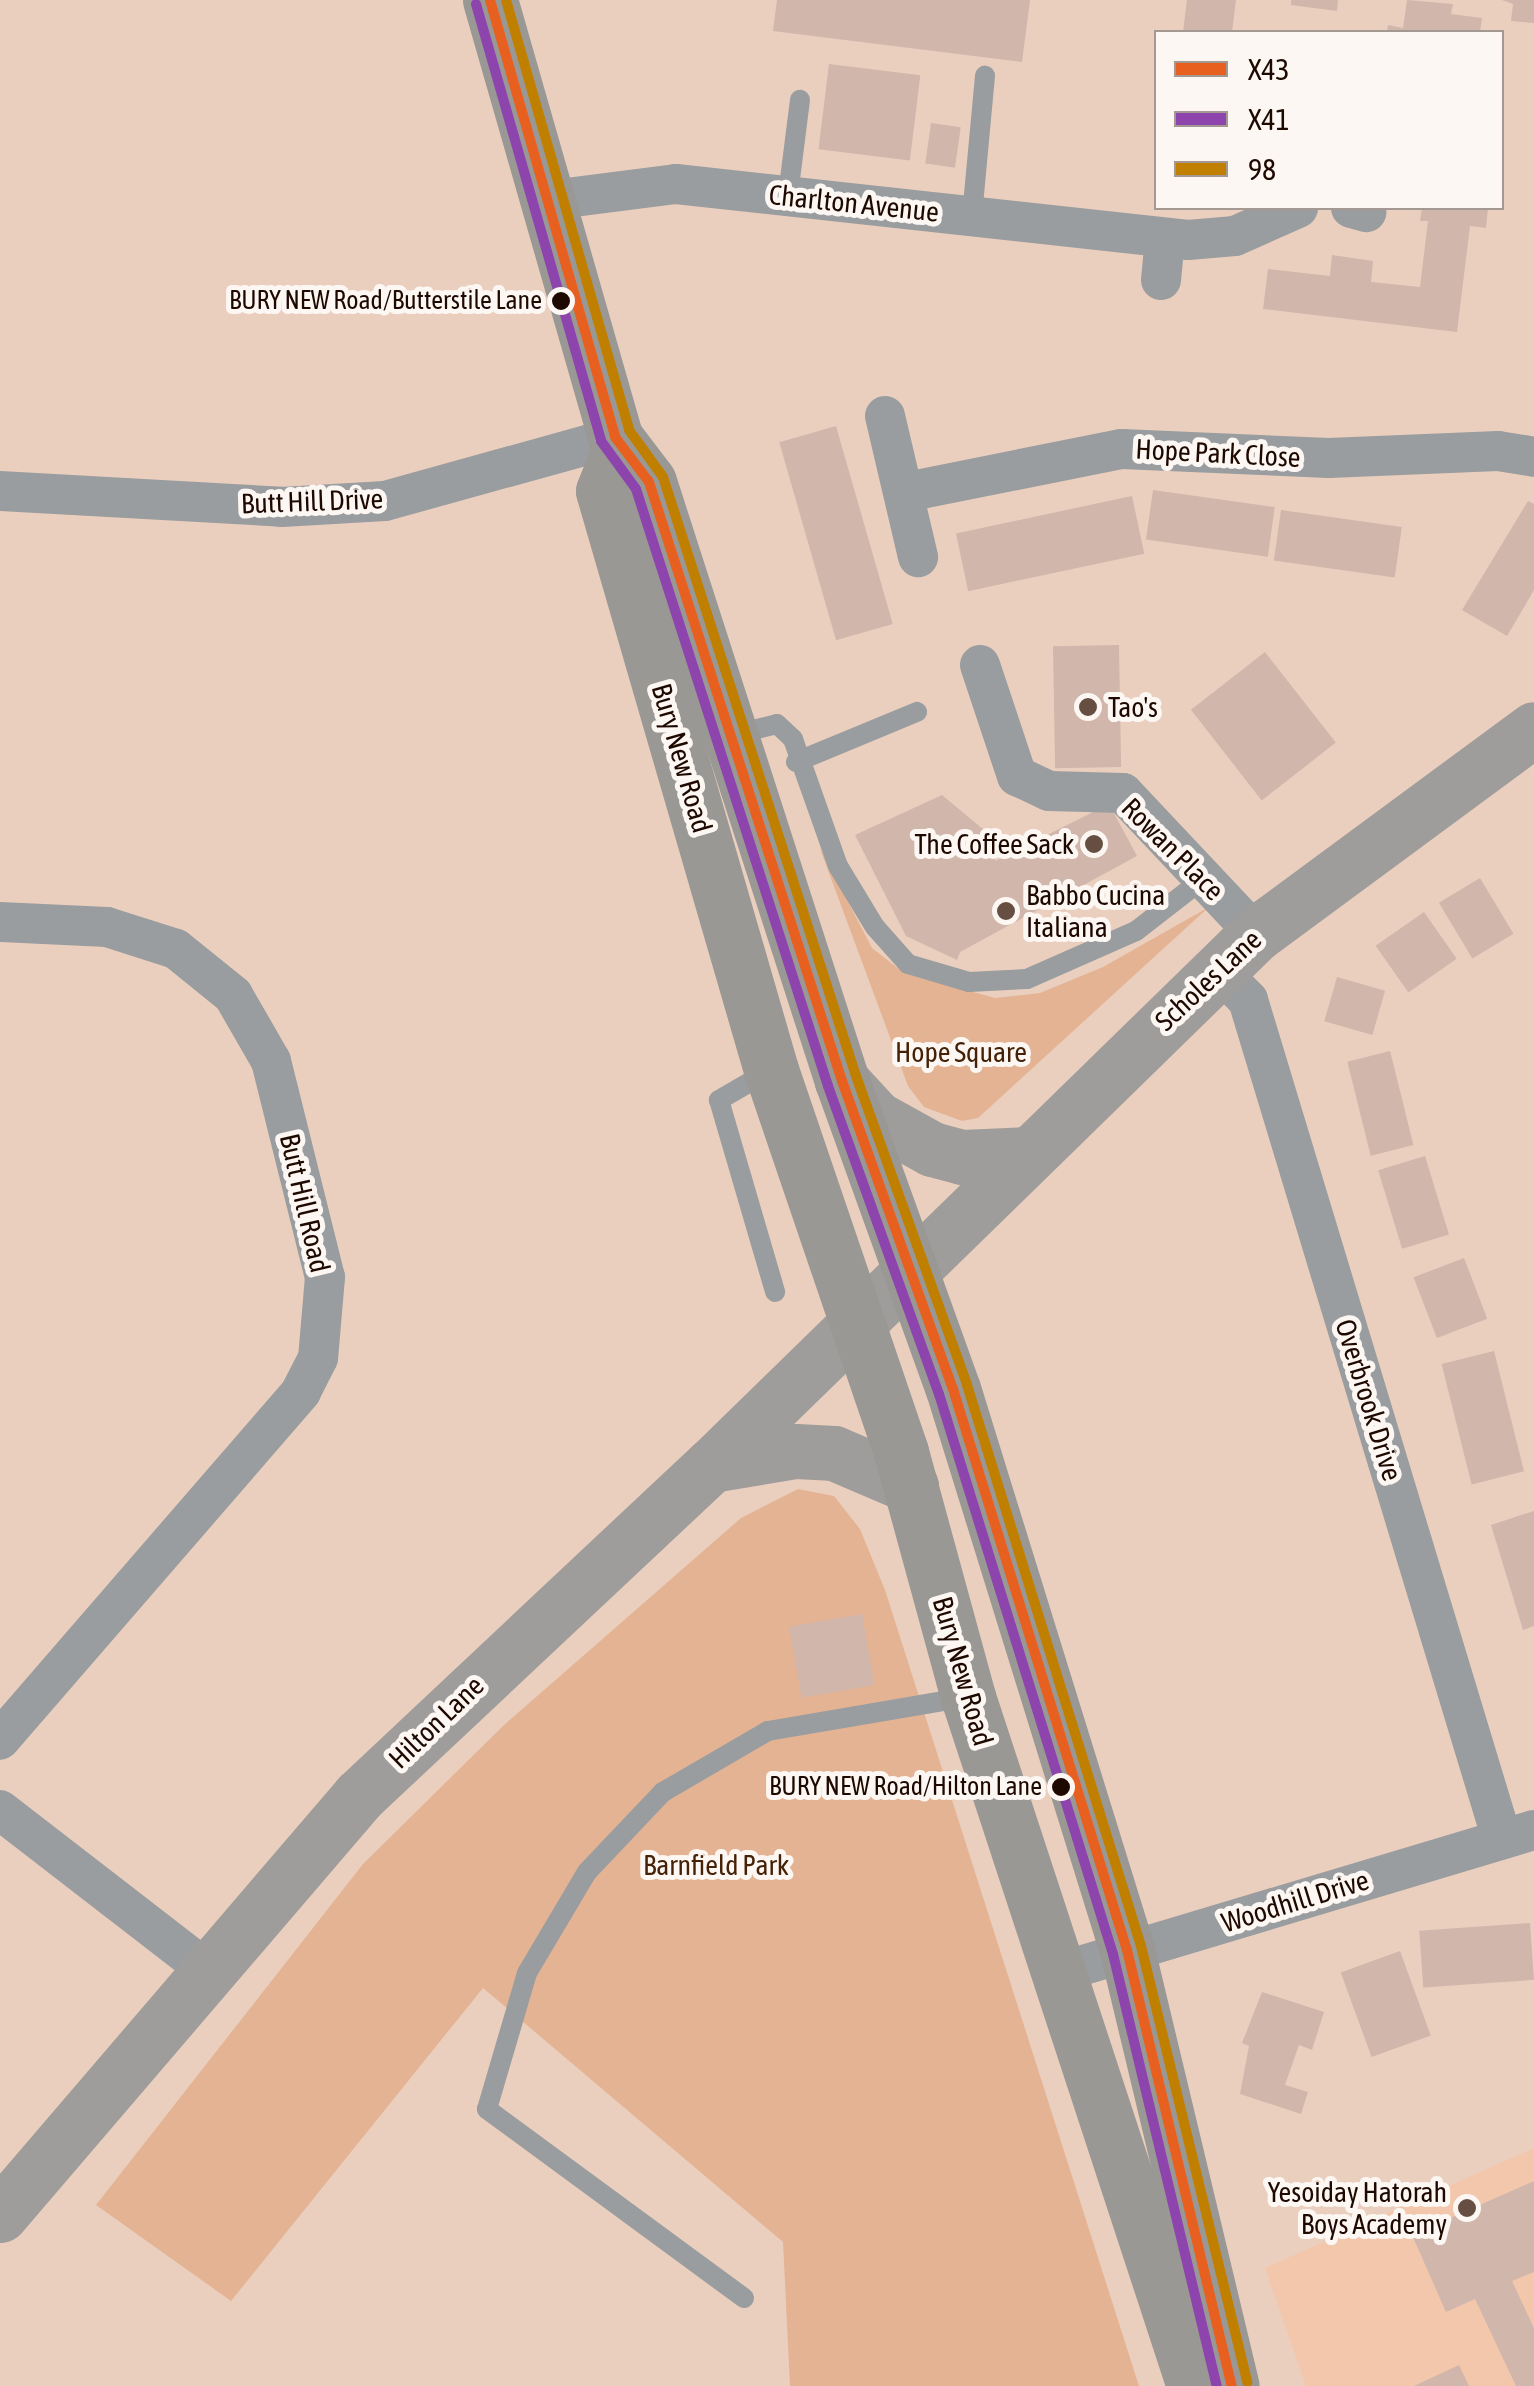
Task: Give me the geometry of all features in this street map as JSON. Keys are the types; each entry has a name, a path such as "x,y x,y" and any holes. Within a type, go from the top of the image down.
{"highway":[{"name":"Bury New Road","path":"490,0 544,201 618,443 649,482 842,1081 914,1269 1126,1950 1232,2386"},
{"name":"Bury New Road","path":"618,443 603,492 770,1070 912,1486 968,1697 1194,2386"}],"main road":[{"name":"Scholes Lane","path":"914,1269 1026,1154 1238,952 1534,730"},
{"path":"842,1081 876,1118 922,1146 962,1157 1026,1154"},
{"name":"Hilton Lane","path":"0,2215 359,1796 712,1465 914,1269"},
{"path":"712,1465 796,1451 834,1452 912,1486"}],"street":[{"name":"Charlton Avenue","path":"544,201 676,184 1164,238 1235,236 1294,210"},
{"path":"1161,280 1164,238"},
{"path":"885,416 906,492 918,556"},
{"name":"Butt Hill Drive","path":"0,491 282,506 384,501 618,443"},
{"name":"Hope Park Close","path":"906,492 1122,449 1328,458 1498,451 1534,457"},
{"name":"Rowan Place","path":"980,665 1017,776 1049,792 1123,793 1204,878 1238,952"},
{"name":"Butt Hill Road","path":"0,922 107,928 176,950 233,995 271,1061 325,1277 318,1358 301,1392 0,1740"},
{"name":"Overbrook Drive","path":"1238,952 1248,1000 1518,1834"},
{"path":"0,1810 207,1970"},
{"name":"Woodhill Drive","path":"1057,1973 1518,1834"}],"lane":[{"path":"972,216 985,76"},
{"path":"788,195 800,100"},
{"path":"796,762 916,712"},
{"path":"732,735 777,724 792,740 796,762 838,866 875,927 908,964 953,978 1019,981 1062,968 1136,931 1204,878"},
{"path":"770,1070 719,1100 775,1292"},
{"path":"744,2298 487,2109 528,1973 587,1872 663,1792 768,1731 968,1697"}],"shaded area":[{"name":"Yesoiday Hatorah Boys Academy","path":"1534,2148 1534,2386 1306,2386 1265,2268"}],"green space":[{"name":"Hope Square","path":"819,846 872,948 904,973 995,998 1040,993 1103,967 1209,907 978,1118 962,1121 924,1107 908,1086"},
{"name":"Barnfield Park","path":"798,1489 834,1496 860,1529 885,1590 1139,2386 790,2386 783,2242 483,1988 231,2301 96,2205 363,1864 504,1725 741,1518"}],"building":[{"path":"777,0 1030,0 1022,62 773,31"},
{"path":"1187,0 1236,0 1232,30 1183,30"},
{"path":"1291,0 1338,0 1337,11 1291,5"},
{"path":"1407,0 1453,4 1451,14 1482,18 1480,30 1387,30 1388,25 1403,28"},
{"path":"1502,0 1534,0 1534,23 1511,21 1513,4"},
{"path":"829,64 920,75 910,161 819,149"},
{"path":"931,123 961,127 955,168 925,164"},
{"path":"1422,210 1488,210 1486,228 1470,226 1457,332 1263,309 1268,269 1330,276 1332,255 1373,261 1371,282 1420,287 1428,221 1420,221"},
{"path":"836,426 893,624 836,640 779,442"},
{"path":"1153,490 1275,507 1268,557 1146,540"},
{"path":"1132,496 1144,554 968,591 956,533"},
{"path":"1528,501 1534,504 1534,590 1507,636 1462,610"},
{"path":"1281,510 1402,527 1395,577 1274,561"},
{"name":"Tao's","path":"1119,645 1121,767 1055,768 1053,646"},
{"path":"1265,652 1336,743 1262,800 1191,710"},
{"path":"942,795 1001,844 995,861 1109,804 1137,856 960,952 957,960 906,936 855,835"},
{"path":"1480,878 1513,934 1472,958 1439,903"},
{"path":"1424,912 1457,959 1408,993 1376,946"},
{"path":"1337,977 1385,991 1372,1035 1324,1021"},
{"path":"1390,1051 1413,1145 1371,1156 1347,1062"},
{"path":"1425,1156 1449,1234 1402,1249 1378,1170"},
{"path":"1464,1258 1487,1319 1437,1338 1414,1277"},
{"path":"1494,1351 1524,1471 1472,1484 1442,1364"},
{"path":"1534,1511 1534,1626 1523,1630 1491,1525"},
{"path":"862,1614 875,1685 802,1698 789,1627"},
{"path":"1530,1923 1534,1980 1423,1988 1419,1931"},
{"path":"1400,1951 1431,2036 1372,2057 1341,1973"},
{"path":"1262,1992 1324,2012 1312,2050 1299,2045 1285,2085 1308,2092 1301,2114 1240,2094 1249,2046 1242,2043"},
{"path":"1534,2181 1534,2272 1512,2281 1534,2328 1534,2386 1516,2386 1475,2299 1446,2312 1412,2235"},
{"path":"1459,2365 1469,2386 1414,2386"}],"transit line":[{"name":"X43","path":"490,0 615,437 649,482 842,1081 953,1389 1127,1950 1232,2386"},
{"name":"98","path":"506,0 629,430 663,477 856,1076 967,1385 1141,1946 1247,2382"},
{"name":"X41","path":"476,4 601,441 636,489 828,1086 939,1394 1113,1954 1217,2386"}],"place":[{"name":"BURY NEW Road/Butterstile Lane","path":"561,301"},
{"name":"Tao's","path":"1088,707"},
{"name":"The Coffee Sack","path":"1094,844"},
{"name":"Babbo Cucina Italiana","path":"1006,911"},
{"name":"BURY NEW Road/Hilton Lane","path":"1061,1787"},
{"name":"Yesoiday Hatorah Boys Academy","path":"1467,2208"}]}
